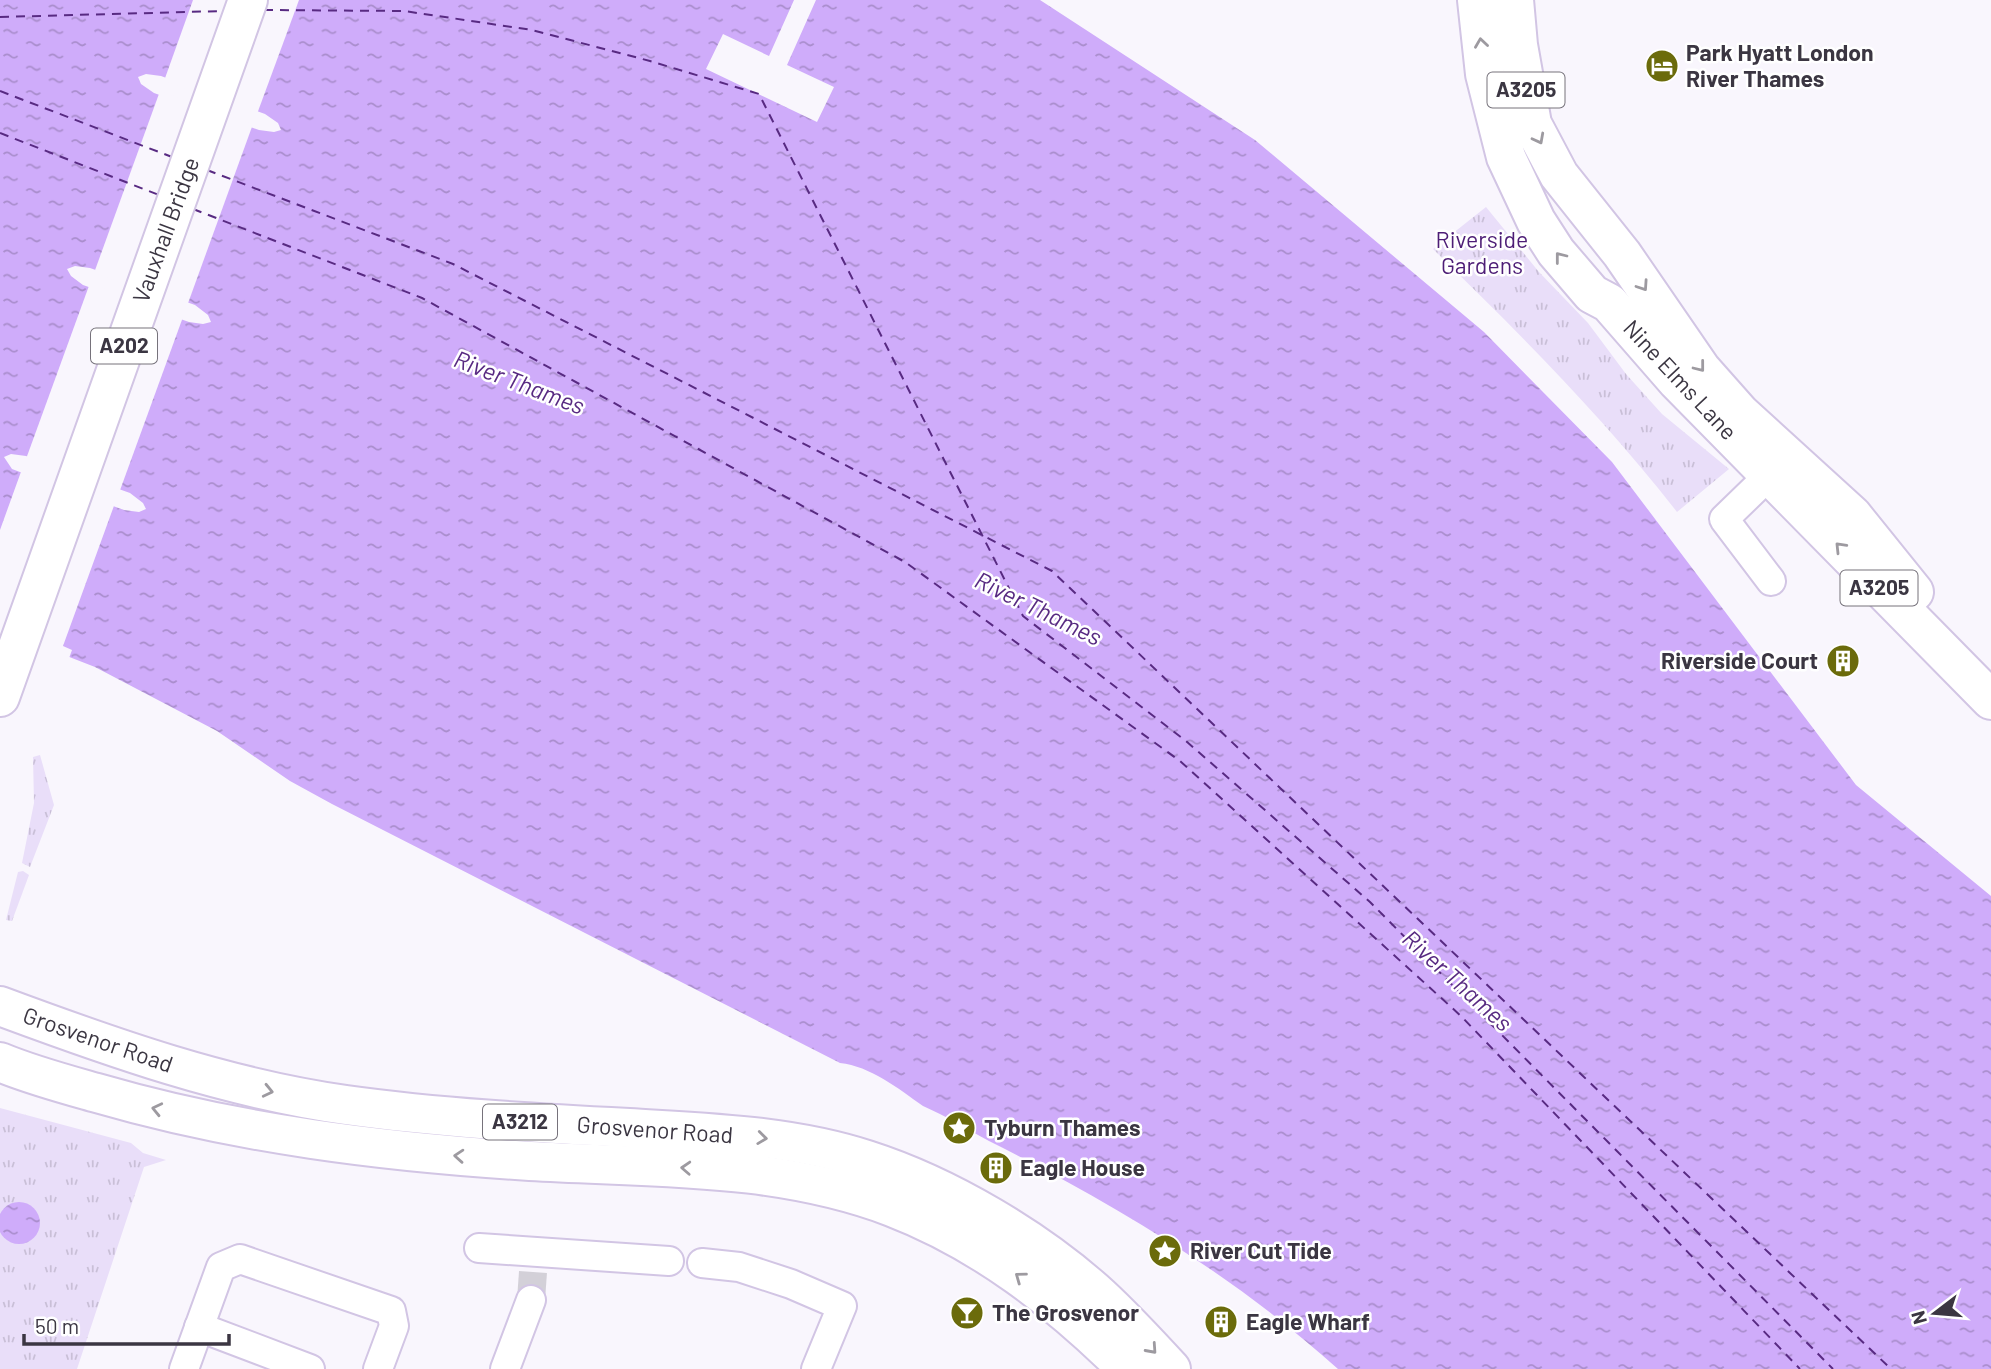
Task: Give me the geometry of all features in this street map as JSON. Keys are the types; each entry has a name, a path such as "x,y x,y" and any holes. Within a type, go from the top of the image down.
{"highway":[{"name":"Vauxhall Bridge","path":"1,695 247,0"},
{"name":"Nine Elms Lane","path":"1477,0 1485,74 1506,157 1536,221 1556,252 1592,294 1609,303 1677,381 1777,463 1852,515 1914,592 1991,671"},
{"name":"Nine Elms Lane","path":"1514,0 1518,45 1532,124 1559,175 1622,254 1701,369 1740,413 1777,463 1991,700"},
{"name":"Grosvenor Road","path":"0,1006 166,1065 283,1094 355,1106 471,1119 761,1138 866,1160 932,1185 1032,1244 1098,1294 1171,1369"},
{"name":"Grosvenor Road","path":"0,1062 139,1105 305,1138 455,1156 728,1170 781,1177 832,1188 928,1222 989,1255 1061,1308 1128,1369"}],"street":[{"path":"1770,581 1724,519 1777,463"},
{"path":"479,1248 534,1262 669,1261"},
{"path":"184,1369 221,1267 240,1259 391,1311 394,1326 378,1369"},
{"path":"702,1263 739,1267 791,1284 842,1306 817,1367"},
{"path":"505,1369 531,1300"},
{"path":"199,1327 310,1369"}],"green space":[{"name":"Riverside Gardens","path":"1486,207 1539,272 1588,323 1626,374 1662,414 1729,469 1677,512 1590,409 1433,249"},
{"path":"40,755 54,805 30,867 22,863 34,803 33,757"},
{"path":"23,871 29,875 12,921 6,920 18,872"},
{"path":"0,1108 131,1143 143,1153 166,1160 144,1167 77,1369 0,1369"}],"water":[{"name":"River Thames","path":"0,0 1040,0 1255,140 1484,332 1612,462 1856,785 1991,896 1991,1369 1338,1369 1257,1303 1171,1243 1081,1190 923,1106 884,1079 840,1063 332,804 290,781 217,731 95,667 0,630","holes":["146,74 161,76 265,114 278,123 281,130 259,130 154,93 141,84 138,77","75,266 90,268 195,305 208,315 211,322 189,322 83,285 71,276 67,269","11,454 26,456 130,493 143,503 146,509 139,512 124,510 20,472 12,469 4,457"]},
{"path":"19,1202 34,1208 40,1223 34,1238 19,1244 4,1238 -2,1223 4,1208"}],"pier":[{"path":"193,0 299,0 257,114 164,81"},
{"path":"794,0 816,0 787,65 834,87 817,122 706,69 723,34 769,56"},
{"path":"160,91 253,124 187,306 94,273"},
{"path":"90,283 183,317 119,493 26,459"},
{"path":"22,469 115,503 63,646 72,650 68,661 0,634 0,530"}],"ferry route":[{"path":"264,10 404,11 532,30 650,61 759,94 1023,616 1186,741 1370,902 1833,1369"},
{"path":"0,17 224,11"},
{"path":"0,91 172,157"},
{"path":"0,133 159,195"},
{"path":"207,170 453,264 1052,571 1891,1369"},
{"path":"193,209 422,298 905,562 1180,761 1461,1016 1800,1369"}],"tunnel":[{"path":"531,1300 533,1272"}],"place":[{"name":"Park Hyatt London River Thames","path":"1662,66"},
{"name":"Riverside Court","path":"1843,661"},
{"name":"Tyburn Thames","path":"959,1128"},
{"name":"Eagle House","path":"996,1168"},
{"name":"River Cut Tide","path":"1165,1251"},
{"name":"The Grosvenor","path":"967,1313"},
{"name":"Eagle Wharf","path":"1221,1322"}]}
